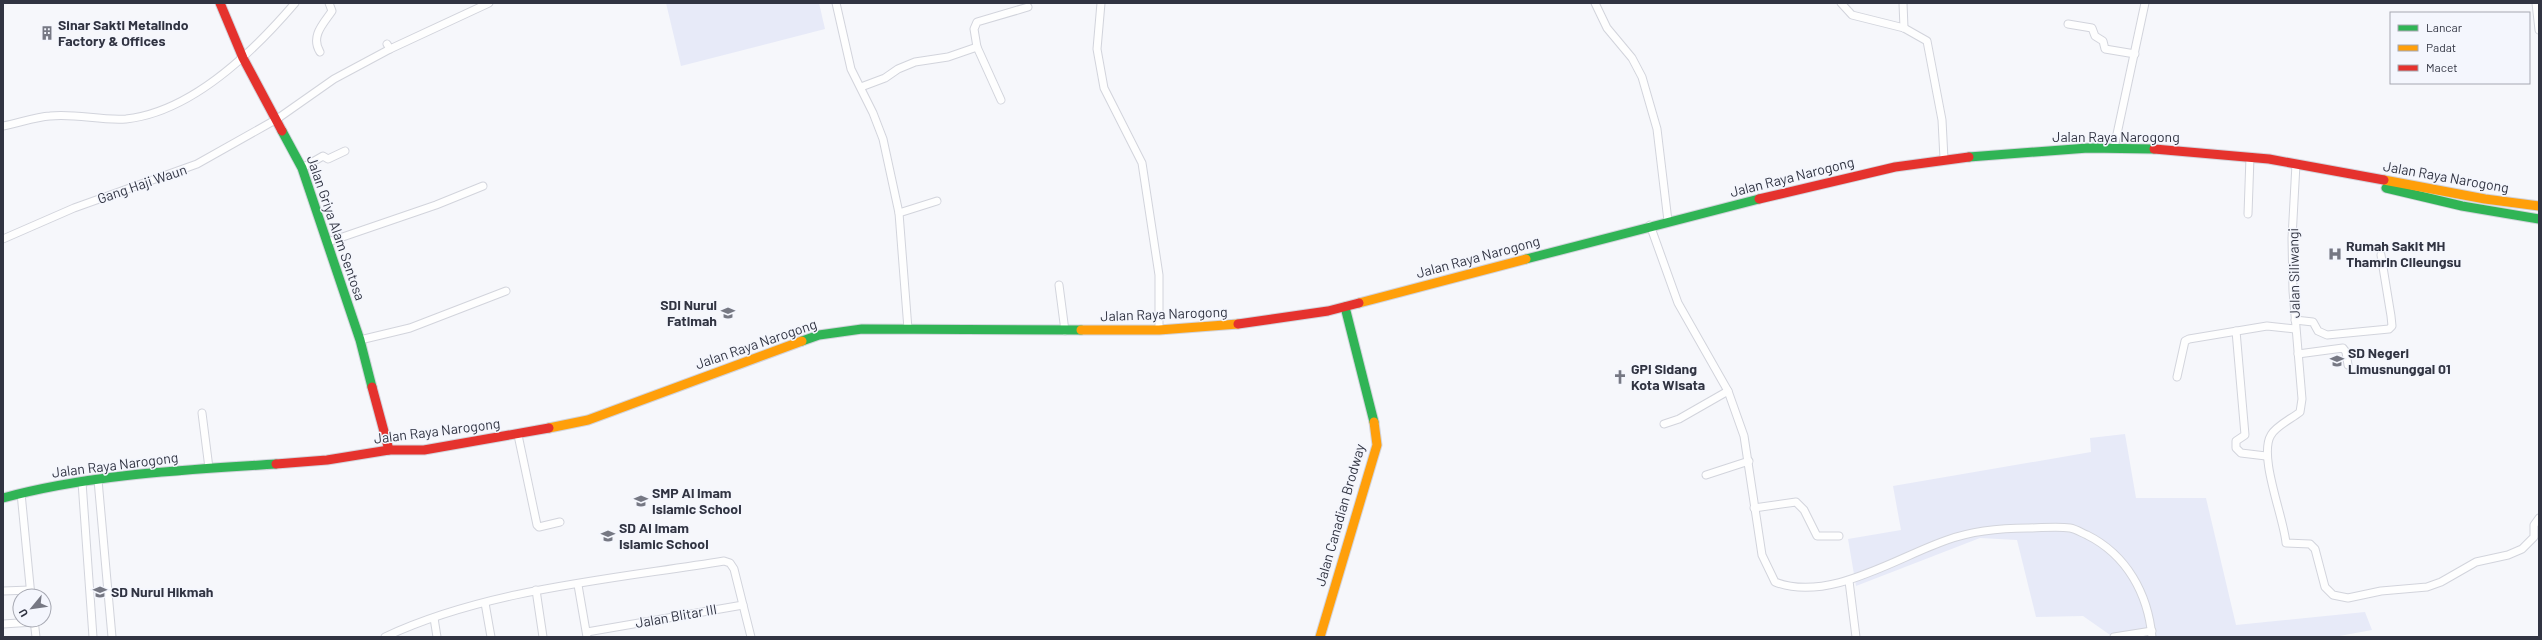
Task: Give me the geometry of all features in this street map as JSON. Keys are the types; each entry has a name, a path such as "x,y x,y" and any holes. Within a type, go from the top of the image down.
{"main road":[{"name":"Jalan Griya Alam Sentosa","path":"220,3 243,58 302,168 360,340 389,450"},
{"name":"Jalan Raya Narogong","path":"3,498 21,493 98,480 209,468 327,460 389,450 424,450 518,435 610,413 819,335 862,329 1065,331 1159,330 1244,324 1345,306 1650,225 1875,171 1944,159 2026,152 2114,148 2143,148 2250,156 2486,199 2539,206"},
{"name":"Jalan Raya Narogong","path":"2326,170 2429,200 2483,211 2539,219"},
{"name":"Jalan Canadian Brodway","path":"1320,637 1377,445 1373,413 1345,306"}],"street":[{"path":"3,126 51,116 126,119 162,110 194,93 243,58 295,3"},
{"path":"320,52 316,40 321,26 332,11 329,3"},
{"name":"Gang Haji Waun","path":"3,239 74,208 197,164 277,119 334,79 389,47 489,3"},
{"path":"836,3 850,69 861,87 883,139 899,214 908,329"},
{"path":"1101,3 1097,49 1104,88 1142,163 1159,275 1159,330"},
{"path":"1595,3 1607,28 1632,58 1642,77 1657,128 1668,221"},
{"path":"1841,3 1852,15 1904,28 1927,41 1942,120 1944,159"},
{"path":"1903,3 1904,28"},
{"path":"2114,148 2145,3"},
{"path":"2536,3 2539,30"},
{"path":"1001,100 977,47 974,28 977,22 1028,7"},
{"path":"2068,24 2092,28 2096,38 2103,41 2104,49 2135,54"},
{"path":"861,87 885,78 915,62 948,57 977,47"},
{"path":"302,168 323,156 328,159 345,150"},
{"path":"2248,214 2250,156"},
{"name":"Jalan Siliwangi","path":"2177,377 2186,341 2267,326 2295,329 2292,238 2296,164"},
{"path":"328,242 436,205 483,186"},
{"path":"899,214 937,201"},
{"path":"1650,225 1678,303 1728,391 1744,436 1762,555 1775,582 1788,587 1801,587 1849,581 1948,540 2004,528 2071,528 2098,541 2118,557 2132,573 2152,634 2114,637"},
{"path":"2295,320 2313,322 2318,331 2327,335 2389,329 2392,326 2391,316 2381,255"},
{"path":"1059,285 1065,331"},
{"path":"360,340 410,328 506,291"},
{"path":"2295,329 2302,399 2300,412 2271,433 2266,446 2266,456 2281,522 2285,528 2286,543 2306,543 2315,549 2325,587 2333,595 2348,598 2381,591 2427,587 2442,582 2476,562 2508,556 2522,549 2534,536 2534,524 2539,518"},
{"path":"2236,331 2245,435 2236,441 2236,448 2241,453 2266,456"},
{"path":"2298,354 2343,348 2348,365"},
{"path":"1664,424 1679,419 1728,391"},
{"path":"202,413 209,468"},
{"path":"518,435 537,525 539,527 560,522"},
{"path":"1706,475 1748,461"},
{"path":"98,480 112,637"},
{"path":"82,482 93,637"},
{"path":"21,493 30,588"},
{"path":"1754,508 1796,502 1804,510 1817,536 1839,536"},
{"path":"385,637 412,624 536,590 578,585 724,561 730,563 734,568 751,637"},
{"path":"1849,581 1856,637"},
{"path":"578,585 587,635"},
{"path":"536,590 544,637"},
{"path":"485,603 491,637"},
{"name":"Jalan Blitar III","path":"587,635 743,605"},
{"path":"434,618 437,637"}],"shaded area":[{"path":"666,3 819,3 825,29 681,66"},
{"path":"2125,434 2136,498 2206,498 2236,625 2365,612 2372,630 2334,637 2113,637 2083,616 2036,617 2017,540 1980,538 1856,586 1848,539 1901,530 1893,486 2091,452 2090,438"}],"traffic: fast":[{"path":"282,131 302,168 360,340 372,387"},
{"path":"1969,157 2088,148 2154,149"},
{"path":"2386,188 2462,206 2539,219"},
{"path":"1526,259 1759,199"},
{"path":"1345,307 1374,422"},
{"path":"802,341 819,335 862,329 1081,330"},
{"path":"3,498 70,483 104,478 173,471 276,464"}],"traffic: slow":[{"path":"2384,180 2485,199 2539,206"},
{"path":"1359,303 1526,259"},
{"path":"1081,330 1159,330 1238,324"},
{"path":"549,428 588,420 802,341"},
{"path":"1320,637 1377,445 1374,422"}],"traffic: jam":[{"path":"220,3 243,58 282,131"},
{"path":"2154,149 2269,159 2384,180"},
{"path":"1759,199 1895,167 1969,157"},
{"path":"1238,324 1328,311 1359,303"},
{"path":"372,387 389,450"},
{"path":"276,464 327,460 389,450 424,450 549,428"}],"place":[{"name":"Sinar Sakti Metalindo Factory & Offices","path":"47,33"},
{"name":"Rumah Sakit MH Thamrin Cileungsu","path":"2335,254"},
{"name":"SDI Nurul Fatimah","path":"728,313"},
{"name":"SD Negeri Limusnunggal 01","path":"2337,361"},
{"name":"GPI Sidang Kota Wisata","path":"1620,377"},
{"name":"SMP Al Imam Islamic School","path":"641,501"},
{"name":"SD Al Imam Islamic School","path":"608,536"},
{"name":"SD Nurul Hikmah","path":"100,592"}]}
